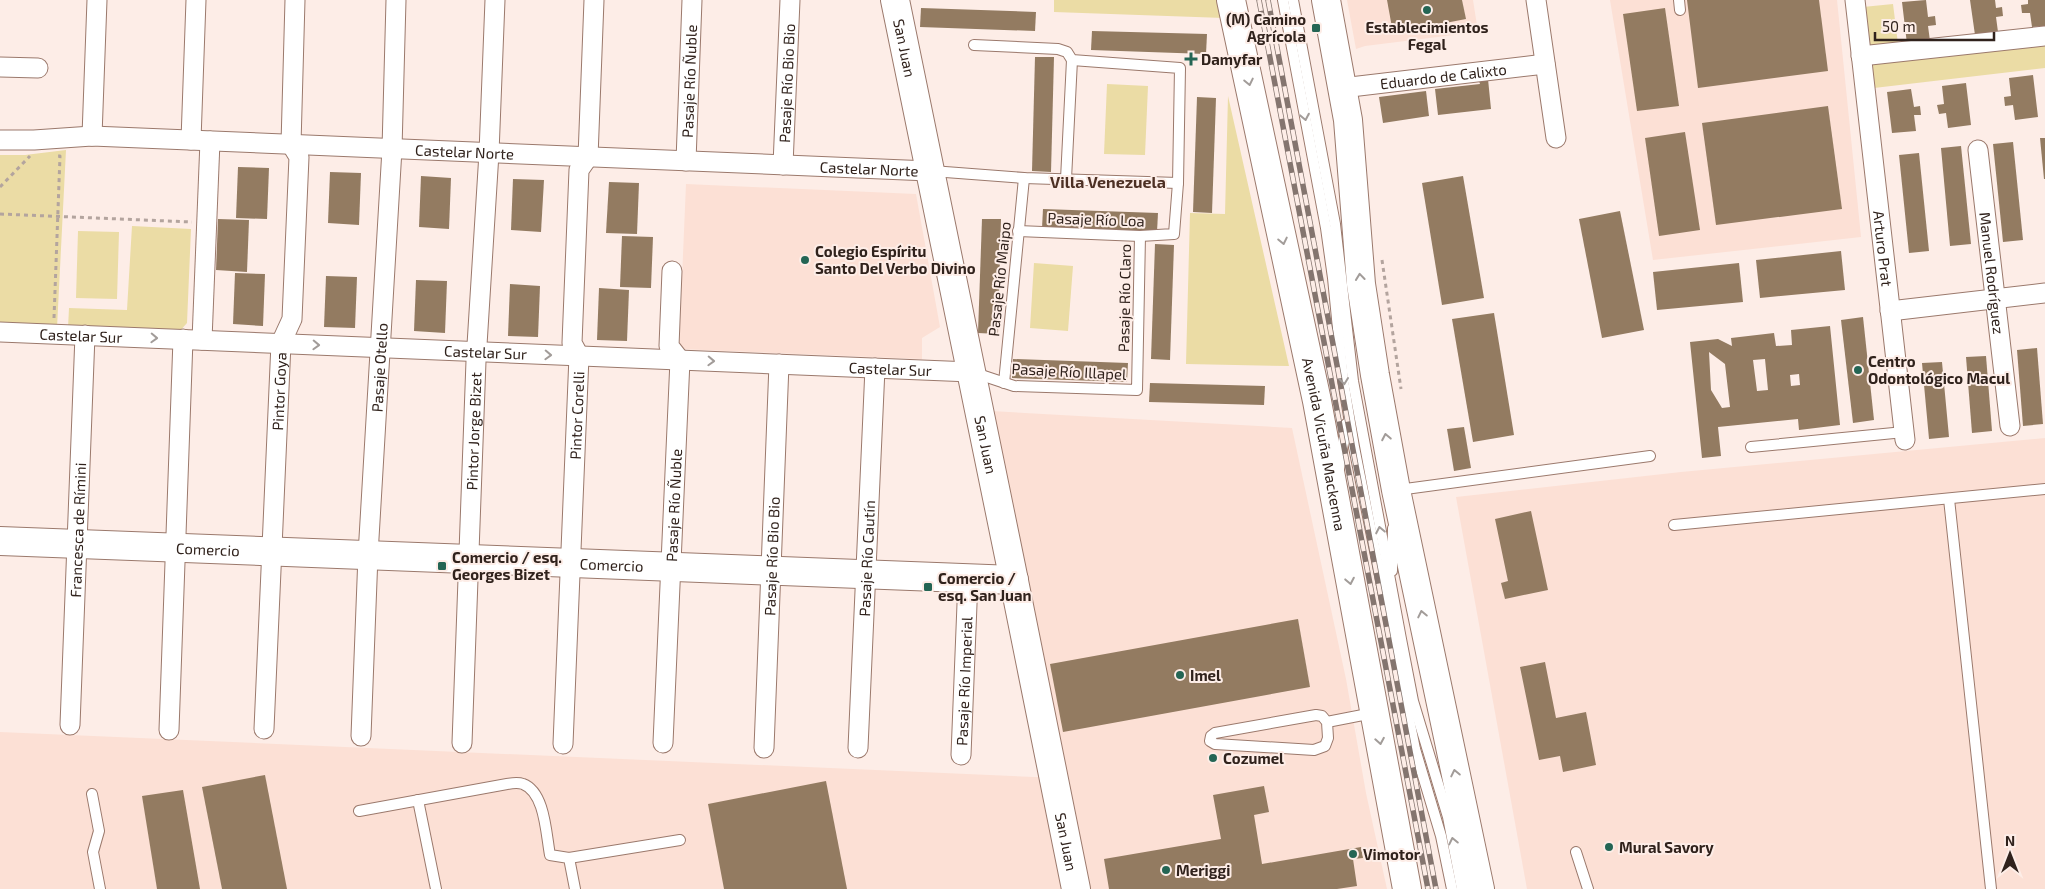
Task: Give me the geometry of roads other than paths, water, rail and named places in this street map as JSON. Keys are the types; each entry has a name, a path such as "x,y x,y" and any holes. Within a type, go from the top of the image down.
{"street":[{"path":"92,136 97,0"},
{"path":"190,140 196,0"},
{"name":"Pintor Goya","path":"264,729 281,343 292,319 293,309 299,157 291,144 295,0"},
{"name":"Pasaje Otello","path":"361,736 368,555 392,148 396,0"},
{"name":"Pintor Jorge Bizet","path":"462,743 476,352 489,153 495,0"},
{"name":"Pintor Corelli","path":"563,744 579,356 572,344 579,170 588,157 594,0"},
{"name":"Pasaje Río Ñuble","path":"686,161 692,0"},
{"name":"Pasaje Río Bio Bio","path":"783,165 790,0"},
{"name":"San Juan","path":"895,0 1076,889"},
{"name":"Avenida Vicuña Mackenna","path":"1231,0 1315,391 1407,889"},
{"path":"1326,0 1348,120 1361,284 1375,375 1394,480 1480,889"},
{"path":"1536,0 1556,138"},
{"name":"Arturo Prat","path":"1855,0 1904,436"},
{"path":"1861,56 2045,36"},
{"name":"Eduardo de Calixto","path":"1342,88 1545,64"},
{"path":"0,67 38,68"},
{"name":"Castelar Norte","path":"0,140 92,136 929,171"},
{"path":"202,340 210,141"},
{"name":"Manuel Rodríguez","path":"1978,150 2010,426"},
{"name":"Pasaje Río Ñuble","path":"663,743 680,360 669,346 672,271"},
{"path":"1890,311 2045,293"},
{"name":"Castelar Sur","path":"0,332 971,372"},
{"name":"Francesca de Rímini","path":"70,726 86,335"},
{"path":"169,730 183,339"},
{"name":"Pasaje Río Bio Bio","path":"764,748 779,364"},
{"name":"Pasaje Río Cautín","path":"858,748 875,368"},
{"name":"Comercio","path":"0,541 1014,580"},
{"name":"Pasaje Río Imperial","path":"961,755 968,579"}],"lane":[{"path":"1283,0 1326,228 1348,414 1415,749 1441,836 1452,889"},
{"path":"1293,0 1334,224 1352,374 1392,594 1413,701 1440,790 1462,889"},
{"path":"974,45 1058,48 1067,52 1072,60 1066,179"},
{"path":"929,171 1024,178 1178,183 1180,68 1072,60"},
{"name":"Pasaje Río Maipo","path":"1004,383 1024,178"},
{"name":"Pasaje Río Loa","path":"1018,231 1140,236 1174,234 1178,183"},
{"name":"Pasaje Río Claro","path":"1138,390 1140,236"},
{"name":"Pasaje Río Illapel","path":"971,372 1014,386 1138,390"},
{"path":"1335,499 1348,414"},
{"path":"1751,447 1904,436"},
{"path":"1392,594 1394,480 1650,456"},
{"path":"1674,525 2045,489"},
{"path":"1948,499 1991,889"},
{"path":"1327,722 1375,712"},
{"path":"1316,716 1322,716 1327,722 1328,738 1324,746 1314,750 1215,744 1210,741 1211,736 1215,733 1316,716"},
{"path":"359,811 521,783 532,789 539,799 550,855 569,858 680,840"},
{"path":"92,794 99,830 93,852 100,889"},
{"path":"418,800 436,889"},
{"path":"1576,852 1588,889"},
{"path":"569,858 574,889"}],"railway":[{"path":"1259,0 1428,889"},
{"path":"1268,0 1436,889"}],"place":[{"name":"Establecimientos Fegal","path":"1427,10"},
{"name":"(M) Camino Agrícola","path":"1316,28"},
{"name":"Damyfar","path":"1191,59"},
{"name":"Colegio Espíritu Santo Del Verbo Divino","path":"805,260"},
{"name":"Centro Odontológico Macul","path":"1858,370"},
{"name":"Comercio / esq. Georges Bizet","path":"442,566"},
{"name":"Comercio / esq. San Juan","path":"928,587"},
{"name":"Imel","path":"1180,675"},
{"name":"Cozumel","path":"1213,758"},
{"name":"Mural Savory","path":"1609,847"},
{"name":"Vimotor","path":"1353,854"},
{"name":"Meriggi","path":"1166,870"}],"district":[{"name":"Villa Venezuela","path":"1108,181"}]}
